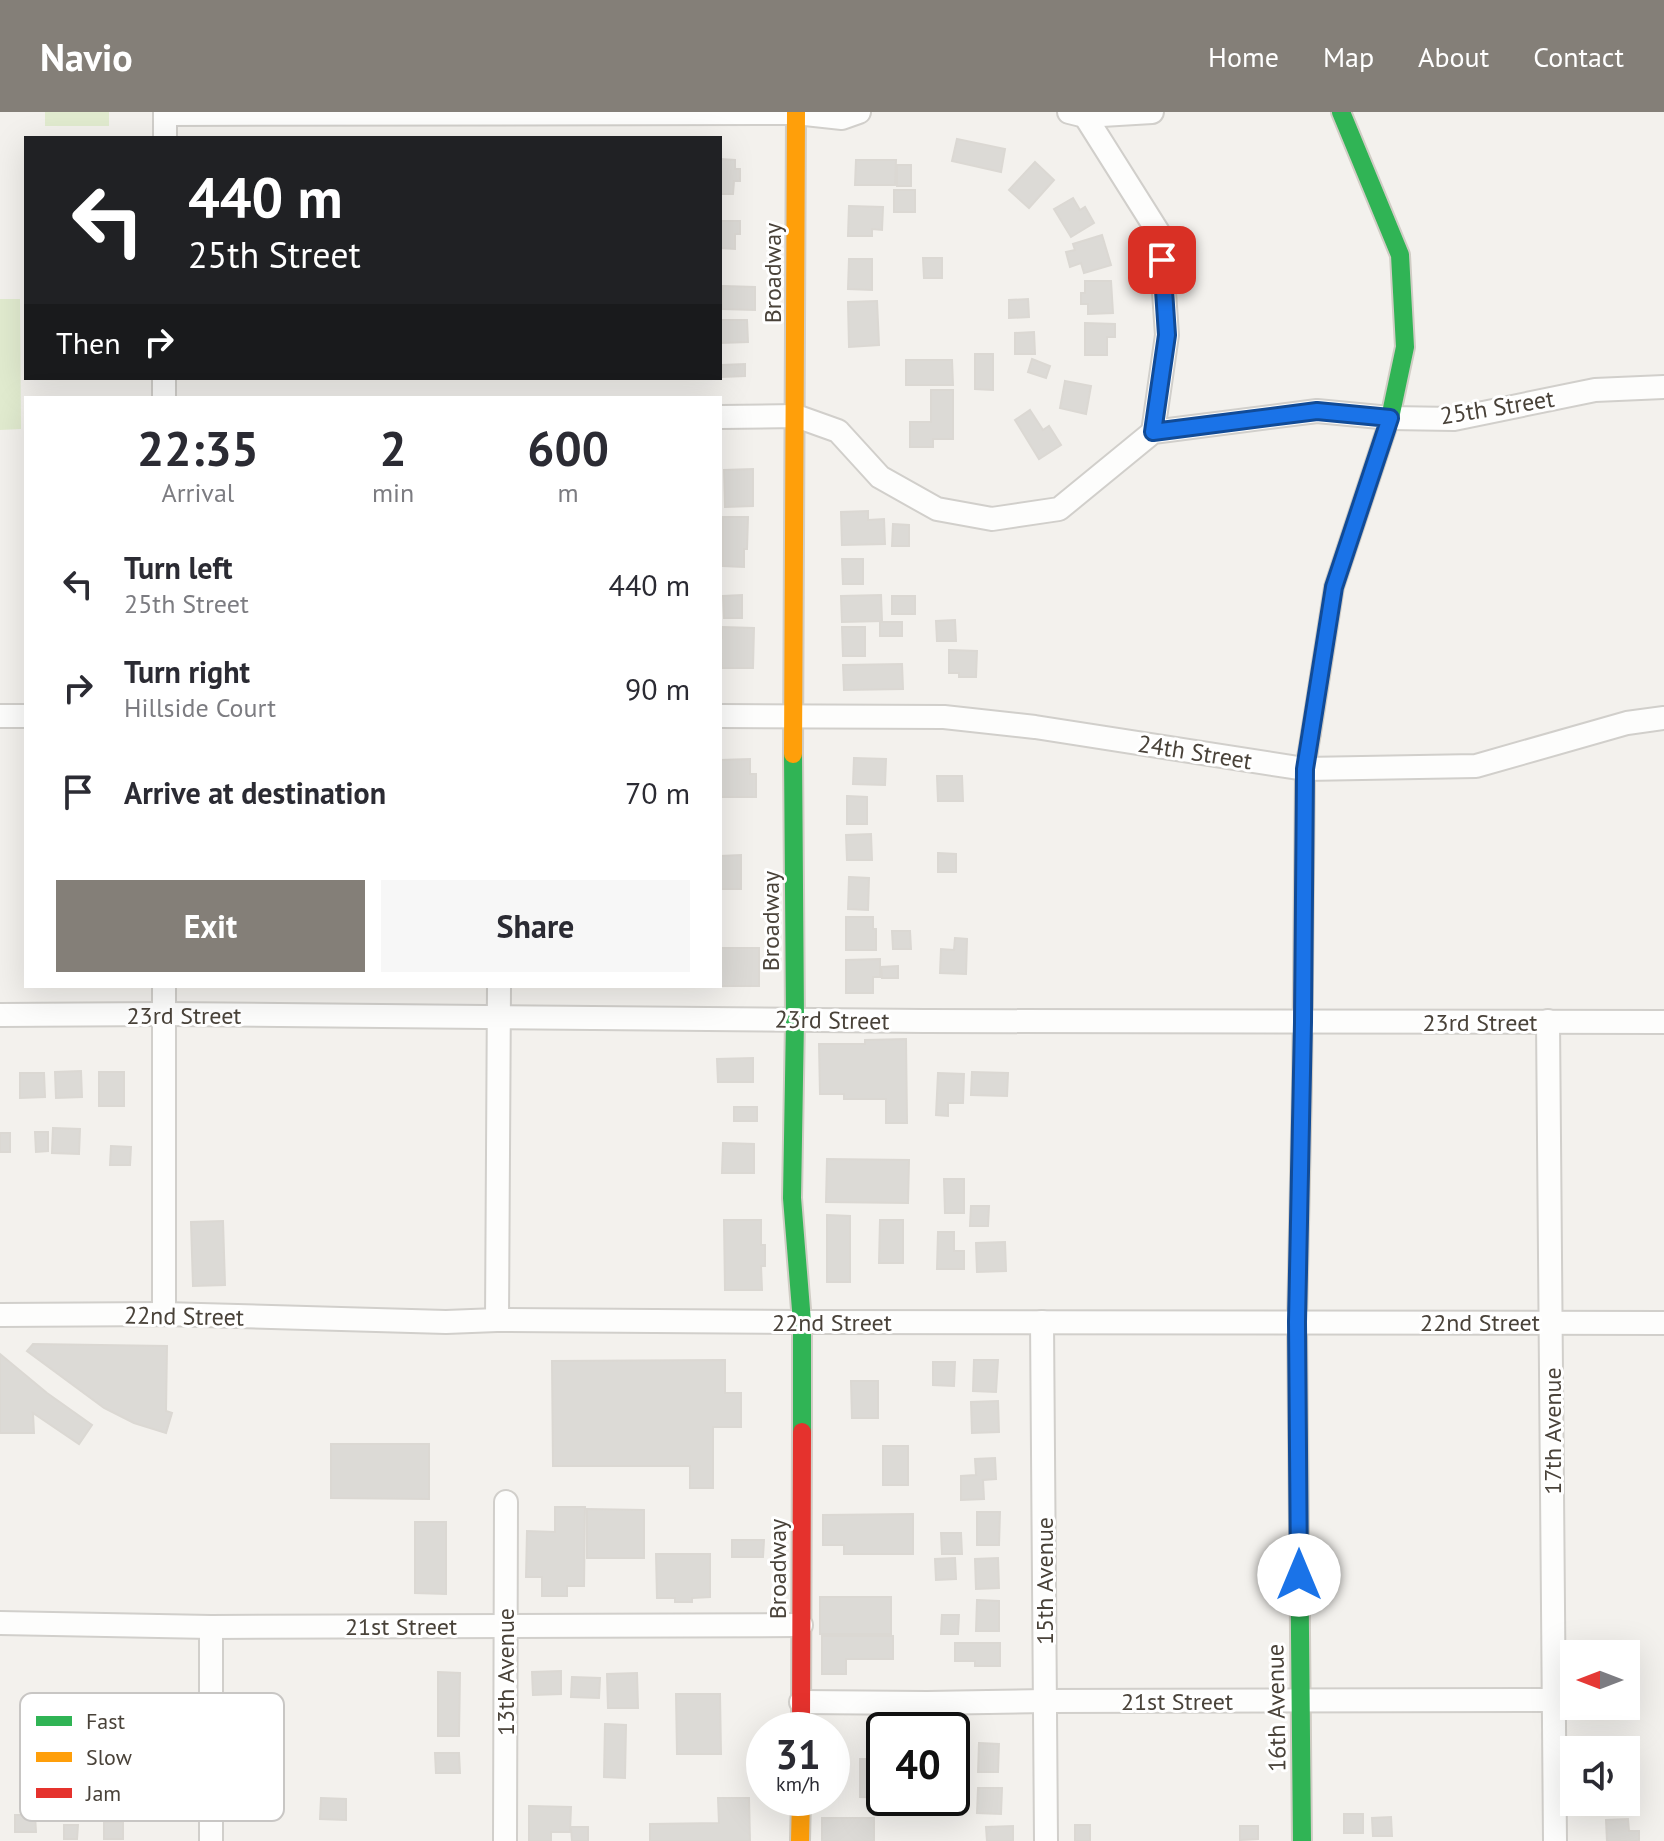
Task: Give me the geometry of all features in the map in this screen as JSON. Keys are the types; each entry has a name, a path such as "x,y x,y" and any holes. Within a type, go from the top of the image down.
{"street":[{"path":"165,136 165,113 796,112 842,118 859,112"},
{"name":"Broadway","path":"796,112 792,1198 802,1322 801,1712"},
{"path":"1077,114 1152,112"},
{"name":"16th Avenue","path":"1302,1841 1297,1322 1305,769 1334,587 1390,418 1405,347 1400,255 1341,112"},
{"path":"722,417 796,416 838,431 880,477 937,509 992,519 1059,509 1153,432 1167,335 1160,235 1077,114"},
{"name":"25th Street","path":"1153,432 1317,411 1390,418 1454,419 1595,390 1664,387"},
{"path":"0,716 24,716"},
{"name":"24th Street","path":"722,716 944,717 1035,727 1305,769 1476,766 1627,723 1664,718"},
{"path":"164,988 164,1314"},
{"path":"497,1320 499,988"},
{"name":"23rd Street","path":"0,1015 1664,1022"},
{"name":"17th Avenue","path":"1548,1021 1555,1841"},
{"name":"22nd Street","path":"0,1315 164,1314 446,1322 1664,1323"},
{"name":"15th Avenue","path":"1042,1322 1046,1841"},
{"name":"13th Avenue","path":"505,1841 506,1502"},
{"name":"21st Street","path":"0,1623 211,1627 801,1625"},
{"path":"211,1627 211,1693"},
{"name":"21st Street","path":"801,1702 1554,1700"},
{"path":"800,1841 801,1816"}],"green space":[{"path":"45,112 109,112 109,126 45,126"},
{"path":"0,299 20,299 21,429 0,430"}],"building":[{"path":"957,139 1005,149 1001,172 952,161"},
{"path":"722,159 735,160 735,169 740,169 740,181 734,181 733,194 722,194"},
{"path":"856,160 896,160 895,185 855,185"},
{"path":"1035,162 1054,180 1029,208 1009,190"},
{"path":"897,165 911,165 911,186 897,186"},
{"path":"894,190 915,190 915,212 894,212"},
{"path":"1073,198 1080,210 1085,207 1094,223 1071,237 1054,209"},
{"path":"849,206 883,207 882,230 872,229 872,236 848,236"},
{"path":"722,221 740,221 740,234 735,234 735,249 722,248"},
{"path":"1102,235 1111,265 1084,273 1081,263 1070,267 1066,252 1075,250 1073,244"},
{"path":"923,258 942,258 942,278 924,278"},
{"path":"849,259 872,259 872,290 848,289"},
{"path":"1085,281 1111,281 1113,313 1088,314 1088,304 1081,304"},
{"path":"723,286 755,287 755,310 722,309"},
{"path":"1028,299 1029,317 1009,318 1009,300"},
{"path":"877,301 879,345 849,347 848,302"},
{"path":"722,320 747,320 748,342 722,343"},
{"path":"1085,323 1115,324 1115,337 1107,337 1107,355 1085,355"},
{"path":"1034,332 1035,354 1015,354 1015,333"},
{"path":"975,354 993,354 993,390 975,389"},
{"path":"1032,359 1050,366 1046,378 1028,372"},
{"path":"906,360 952,360 953,385 906,385"},
{"path":"745,364 745,376 722,377 722,365"},
{"path":"1065,381 1091,386 1086,414 1060,408"},
{"path":"931,390 953,390 953,439 933,439 933,447 910,447 910,422 931,422"},
{"path":"1030,410 1043,430 1049,426 1061,445 1039,459 1015,420"},
{"path":"753,469 753,506 725,507 724,470"},
{"path":"868,511 868,520 884,519 885,544 842,545 841,512"},
{"path":"723,517 748,517 744,567 723,566"},
{"path":"893,524 909,525 909,546 892,546"},
{"path":"842,559 863,559 863,584 843,584"},
{"path":"742,595 742,618 724,618 723,596"},
{"path":"881,595 882,621 842,622 841,596"},
{"path":"892,596 915,596 915,614 892,614"},
{"path":"955,620 956,641 937,641 936,621"},
{"path":"880,622 902,622 902,636 880,636"},
{"path":"722,627 754,628 753,668 722,668"},
{"path":"842,627 865,627 865,656 843,656"},
{"path":"949,650 977,651 976,677 959,677 959,673 949,673"},
{"path":"902,664 903,689 844,690 843,665"},
{"path":"854,758 886,759 885,785 853,784"},
{"path":"750,759 750,774 756,774 756,797 722,797 722,760"},
{"path":"937,776 962,776 963,801 938,801"},
{"path":"847,796 867,797 867,824 847,824"},
{"path":"871,834 872,860 847,860 846,835"},
{"path":"938,853 956,854 956,872 938,872"},
{"path":"741,855 741,889 722,889 722,856"},
{"path":"849,877 869,878 868,910 848,909"},
{"path":"846,917 873,917 876,950 846,950"},
{"path":"892,931 910,931 911,949 893,949"},
{"path":"955,938 967,939 966,974 940,973 941,949 954,950"},
{"path":"722,948 759,948 759,986 722,986"},
{"path":"880,959 880,977 873,977 873,993 846,993 846,960"},
{"path":"898,966 898,978 882,978 881,967"},
{"path":"906,1039 907,1123 886,1123 886,1099 844,1099 844,1094 820,1094 819,1044 865,1044 865,1040"},
{"path":"753,1058 753,1082 718,1082 717,1059"},
{"path":"81,1071 82,1097 56,1098 55,1072"},
{"path":"99,1072 124,1072 124,1106 99,1106"},
{"path":"972,1072 1008,1073 1007,1096 971,1095"},
{"path":"20,1073 44,1073 45,1097 20,1098"},
{"path":"938,1073 964,1074 963,1103 948,1103 948,1116 936,1115"},
{"path":"734,1107 757,1107 757,1121 734,1121"},
{"path":"53,1128 80,1129 79,1154 52,1153"},
{"path":"35,1132 48,1132 48,1151 36,1152"},
{"path":"0,1133 10,1133 10,1152 0,1152"},
{"path":"723,1143 754,1144 754,1173 722,1173"},
{"path":"111,1146 131,1147 130,1165 110,1165"},
{"path":"827,1159 909,1160 908,1203 826,1202"},
{"path":"944,1179 964,1179 964,1213 945,1213"},
{"path":"971,1206 989,1206 988,1226 970,1226"},
{"path":"827,1215 850,1216 850,1282 827,1282"},
{"path":"724,1220 761,1220 761,1245 765,1245 765,1266 761,1266 762,1290 725,1290"},
{"path":"880,1220 903,1220 903,1263 879,1263"},
{"path":"223,1221 225,1285 193,1286 191,1222"},
{"path":"938,1232 954,1232 954,1251 964,1251 964,1269 937,1269"},
{"path":"1005,1242 1006,1271 977,1272 976,1243"},
{"path":"33,1344 167,1346 166,1411 172,1413 166,1433 134,1423 104,1408 27,1351"},
{"path":"0,1354 92,1425 79,1444 33,1413 34,1433 0,1433"},
{"path":"725,1360 725,1393 741,1393 741,1427 713,1427 713,1488 690,1488 690,1466 553,1466 552,1361"},
{"path":"974,1360 998,1360 996,1392 973,1391"},
{"path":"933,1362 955,1362 954,1386 933,1385"},
{"path":"851,1381 878,1381 878,1418 852,1418"},
{"path":"998,1401 999,1432 972,1433 971,1402"},
{"path":"331,1444 429,1444 429,1499 331,1498"},
{"path":"883,1446 908,1446 908,1485 883,1485"},
{"path":"995,1458 996,1479 983,1480 984,1499 961,1500 961,1476 976,1475 975,1459"},
{"path":"555,1507 585,1507 584,1586 567,1586 567,1596 542,1596 542,1577 526,1577 527,1531 555,1532"},
{"path":"587,1509 644,1510 644,1558 587,1558"},
{"path":"977,1512 1000,1512 999,1545 977,1545"},
{"path":"913,1514 913,1554 844,1554 844,1545 823,1545 823,1515"},
{"path":"415,1522 446,1522 446,1594 415,1593"},
{"path":"941,1533 961,1533 962,1554 942,1554"},
{"path":"732,1540 764,1540 763,1557 732,1557"},
{"path":"656,1554 710,1554 710,1597 692,1598 692,1602 657,1598"},
{"path":"955,1558 956,1579 936,1580 935,1559"},
{"path":"998,1558 999,1588 976,1589 975,1559"},
{"path":"820,1597 891,1597 891,1634 820,1634"},
{"path":"977,1600 999,1601 999,1631 976,1631"},
{"path":"942,1615 959,1615 958,1634 941,1634"},
{"path":"822,1636 893,1636 893,1659 846,1659 846,1674 822,1674"},
{"path":"955,1643 1000,1643 1000,1666 975,1666 975,1661 955,1661"},
{"path":"561,1671 561,1694 533,1695 532,1672"},
{"path":"438,1672 460,1673 459,1736 438,1736"},
{"path":"637,1673 638,1708 608,1708 607,1674"},
{"path":"572,1677 600,1678 599,1698 571,1697"},
{"path":"676,1694 720,1694 721,1754 677,1754"},
{"path":"605,1724 626,1725 625,1778 604,1777"},
{"path":"979,1743 999,1744 998,1772 978,1772"},
{"path":"435,1753 459,1753 460,1773 436,1773"},
{"path":"860,1759 866,1759 866,1797 860,1797"},
{"path":"978,1788 1002,1788 1001,1814 977,1813"},
{"path":"321,1798 346,1799 346,1820 320,1819"},
{"path":"718,1798 746,1798 750,1841 650,1841 650,1824 719,1823"},
{"path":"529,1806 571,1807 570,1832 551,1832 551,1841 529,1841"},
{"path":"1344,1814 1363,1814 1363,1833 1344,1833"},
{"path":"15,1815 20,1815 20,1821 35,1821 36,1832 15,1832"},
{"path":"1391,1817 1392,1836 1373,1836 1372,1818"},
{"path":"822,1818 874,1818 874,1841 822,1841"},
{"path":"1628,1819 1629,1831 1639,1831 1639,1841 1607,1841 1606,1820"},
{"path":"104,1822 123,1822 123,1839 104,1839"},
{"path":"64,1825 78,1825 77,1839 64,1839"},
{"path":"1075,1825 1090,1825 1090,1841 1075,1841"},
{"path":"1013,1826 1013,1841 987,1841 986,1827"},
{"path":"1240,1826 1258,1826 1258,1839 1240,1840"},
{"path":"571,1827 588,1827 588,1841 572,1841"}],"traffic: fast":[{"path":"1311,733 1334,587 1390,418 1405,347 1400,255 1341,112"},
{"path":"793,754 795,1020 792,1198 802,1322 802,1432"},
{"path":"1302,1085 1297,1322 1302,1841"}],"traffic: slow":[{"path":"793,754 796,112"},
{"path":"800,1841 801,1816"}],"traffic: jam":[{"path":"1302,1085 1305,769 1311,733"},
{"path":"801,1712 802,1432"}],"route":[{"path":"1162,260 1167,335 1153,432 1317,411 1390,418 1334,587 1305,769 1297,1322 1299,1575"}]}
